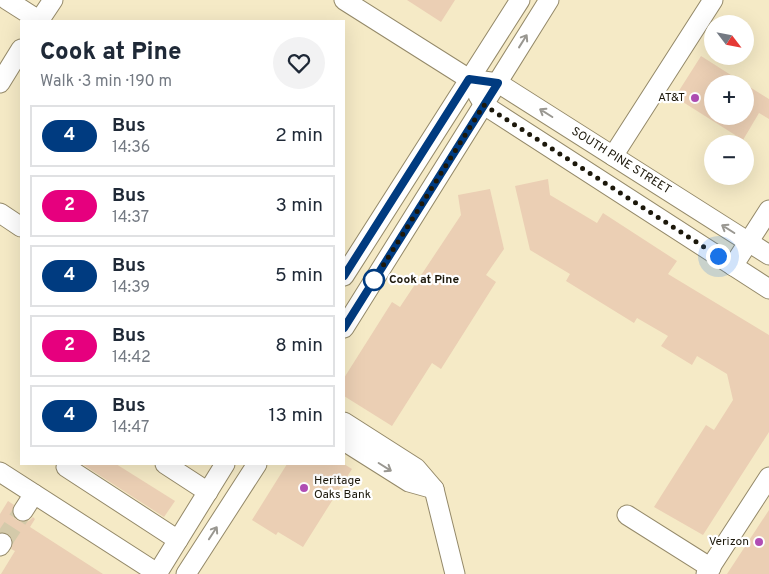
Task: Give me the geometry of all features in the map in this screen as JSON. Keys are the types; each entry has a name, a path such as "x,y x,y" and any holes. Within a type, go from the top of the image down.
{"street":[{"path":"7,0 37,20"},
{"path":"40,20 53,0"},
{"name":"SOUTH PINE STREET","path":"344,0 469,79 498,83 769,254"},
{"path":"345,274 520,0"},
{"path":"345,326 549,0"},
{"path":"613,156 713,0"},
{"path":"0,82 20,51"},
{"name":"SOUTH PINE STREET","path":"469,79 484,105 769,289"},
{"path":"733,266 769,210"},
{"path":"0,213 20,226"},
{"path":"345,423 416,468 434,489 455,574"},
{"path":"345,442 409,482 434,489"},
{"path":"67,465 66,467 178,540"},
{"path":"167,465 208,492"},
{"path":"0,472 157,573 225,465"},
{"path":"186,574 256,465"},
{"path":"627,515 709,571 769,476"},
{"path":"23,511 34,494"}],"building":[{"path":"407,0 455,0 441,22"},
{"path":"701,56 704,58 704,65 715,65 731,75 704,75 704,115 675,97"},
{"path":"754,90 769,99 769,119 759,113 754,121"},
{"path":"719,125 752,125 746,135 735,135"},
{"path":"548,179 550,195 597,223 603,213 677,261 668,274 769,335 769,432 703,535 654,507 706,425 714,430 733,400 727,374 697,356 692,365 661,346 668,336 637,318 634,323 566,281 570,274 530,250 515,186"},
{"path":"490,189 504,249 486,275 496,282 441,369 432,363 392,426 345,397 345,376 392,302 400,307 461,215 458,195"},
{"path":"84,465 118,465 175,501 164,517"},
{"path":"286,465 345,465 352,469 303,547 278,532 276,535 252,520"},
{"path":"8,501 14,505 13,517 23,522 29,521 33,517 35,519 30,527 103,574 1,574 15,551 11,549 12,538 8,533 0,532 0,514"},
{"name":"Verizon","path":"769,510 769,574 727,574"}],"tunnel":[{"path":"2,543 23,511"}],"bus line":[{"name":"4","path":"345,274 469,79 498,83 345,326"}],"place":[{"name":"AT&T","path":"695,98"},
{"name":"Cook at Pine","path":"374,280"},
{"name":"Heritage Oaks Bank","path":"304,488"},
{"name":"Verizon","path":"759,542"}],"route":[{"path":"374,280 484,105 718,256"}]}
